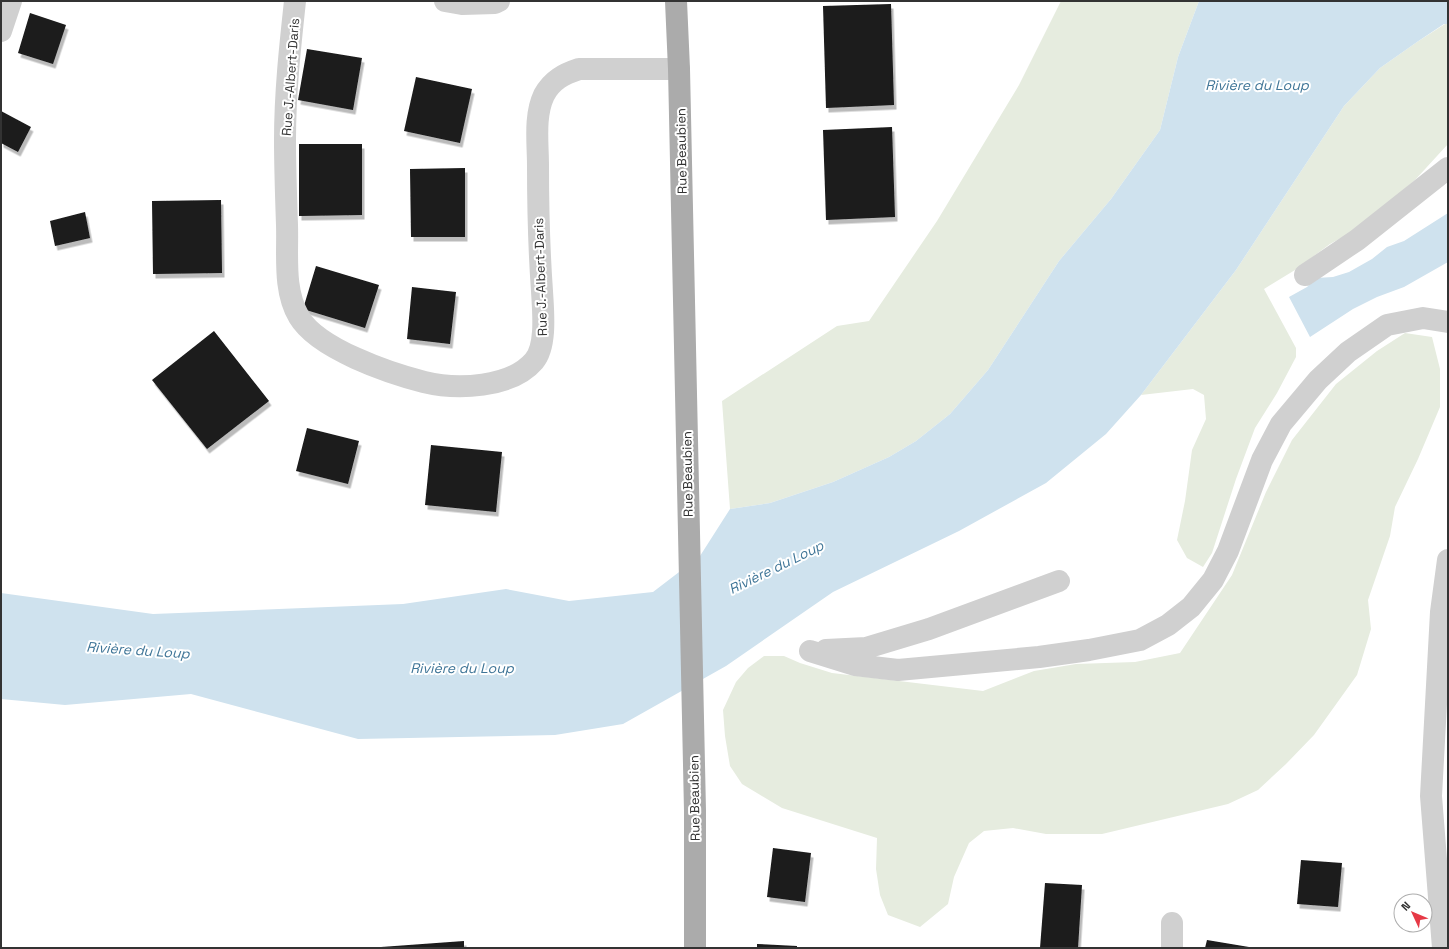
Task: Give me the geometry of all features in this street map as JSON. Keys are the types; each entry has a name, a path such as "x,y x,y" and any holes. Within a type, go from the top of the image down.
{"main road":[{"name":"Rue Beaubien","path":"676,1 679,69 695,811 695,948"}],"street":[{"path":"1,31 11,1"},
{"name":"Rue J.-Albert-Daris","path":"295,1 289,54 285,138 287,268 291,297 299,317 311,331 326,342 354,357 398,375 436,385 472,386 498,381 520,374 535,360 542,344 543,312 538,234 538,129 539,108 545,93 552,83 564,74 579,69 679,69"},
{"path":"445,1 462,4 495,3 499,1"},
{"path":"1305,275 1357,240 1448,168"},
{"path":"1059,581 929,629 866,648 810,651 856,664 898,670 1039,657 1089,650 1140,640 1168,625 1191,607 1213,580 1228,551 1262,460 1281,424 1318,380 1348,352 1387,325 1423,318 1448,322"},
{"path":"1443,948 1431,796 1441,612 1448,560"},
{"path":"1172,923 1172,948"}],"shaded area":[{"path":"1061,1 1199,1 1178,57 1160,130 1111,199 1059,261 988,370 950,414 916,441 889,457 833,482 770,503 730,509 722,401 837,326 869,321 937,221 1019,85"},
{"path":"1445,24 1448,24 1448,144 1415,180 1359,228 1330,244 1295,270 1264,289 1296,348 1296,357 1277,393 1255,428 1236,479 1212,553 1203,567 1187,558 1177,540 1185,501 1192,450 1206,419 1204,395 1193,389 1141,395 1236,270 1344,106 1380,68"},
{"path":"1405,333 1432,337 1440,369 1440,407 1418,459 1395,507 1390,536 1368,600 1371,629 1357,675 1314,735 1258,790 1228,804 1102,834 1046,834 1013,828 984,831 969,843 954,877 948,904 920,927 888,915 880,895 876,869 877,838 782,808 742,784 730,766 725,736 723,710 736,682 748,668 764,656 784,656 800,663 832,673 983,691 1034,671 1076,664 1135,662 1180,653 1232,575 1266,492 1292,440 1336,384 1377,351"}],"water":[{"name":"Rivière du Loup","path":"1199,1 1448,1 1448,24 1444,24 1380,68 1344,106 1236,270 1141,395 1106,434 1046,483 959,531 833,592 726,666 623,724 555,735 358,739 191,694 65,705 1,699 1,593 153,614 403,604 506,589 569,601 653,592 700,556 730,509 770,503 833,482 889,457 916,441 950,414 988,370 1059,261 1111,199 1160,130 1178,57"},
{"path":"1448,213 1448,262 1404,287 1377,297 1353,309 1310,337 1289,297 1307,287 1316,278 1333,277 1349,272 1372,259 1387,247 1404,241"}],"building":[{"path":"891,4 894,105 826,108 823,6"},
{"path":"30,13 66,25 53,64 18,53"},
{"path":"307,49 362,58 353,110 298,100"},
{"path":"416,77 472,89 460,143 404,131"},
{"path":"1,111 31,127 18,152 1,143"},
{"path":"892,127 895,217 826,220 823,130"},
{"path":"299,144 362,144 362,215 299,216"},
{"path":"465,168 465,237 411,237 410,169"},
{"path":"221,200 222,273 153,274 152,201"},
{"path":"85,212 90,238 55,246 50,221"},
{"path":"316,266 379,285 365,328 303,309"},
{"path":"412,287 456,292 450,344 407,339"},
{"path":"214,331 269,401 207,449 152,380"},
{"path":"307,428 359,441 348,484 296,471"},
{"path":"431,445 502,452 496,512 425,505"},
{"path":"773,848 811,853 805,902 767,897"},
{"path":"1301,860 1342,863 1338,907 1297,904"},
{"path":"1045,883 1082,885 1078,948 1040,948"},
{"path":"1207,940 1249,947 1249,948 1205,948"},
{"path":"464,941 464,948 381,948 381,947"},
{"path":"757,944 797,946 797,948 757,948"}]}
